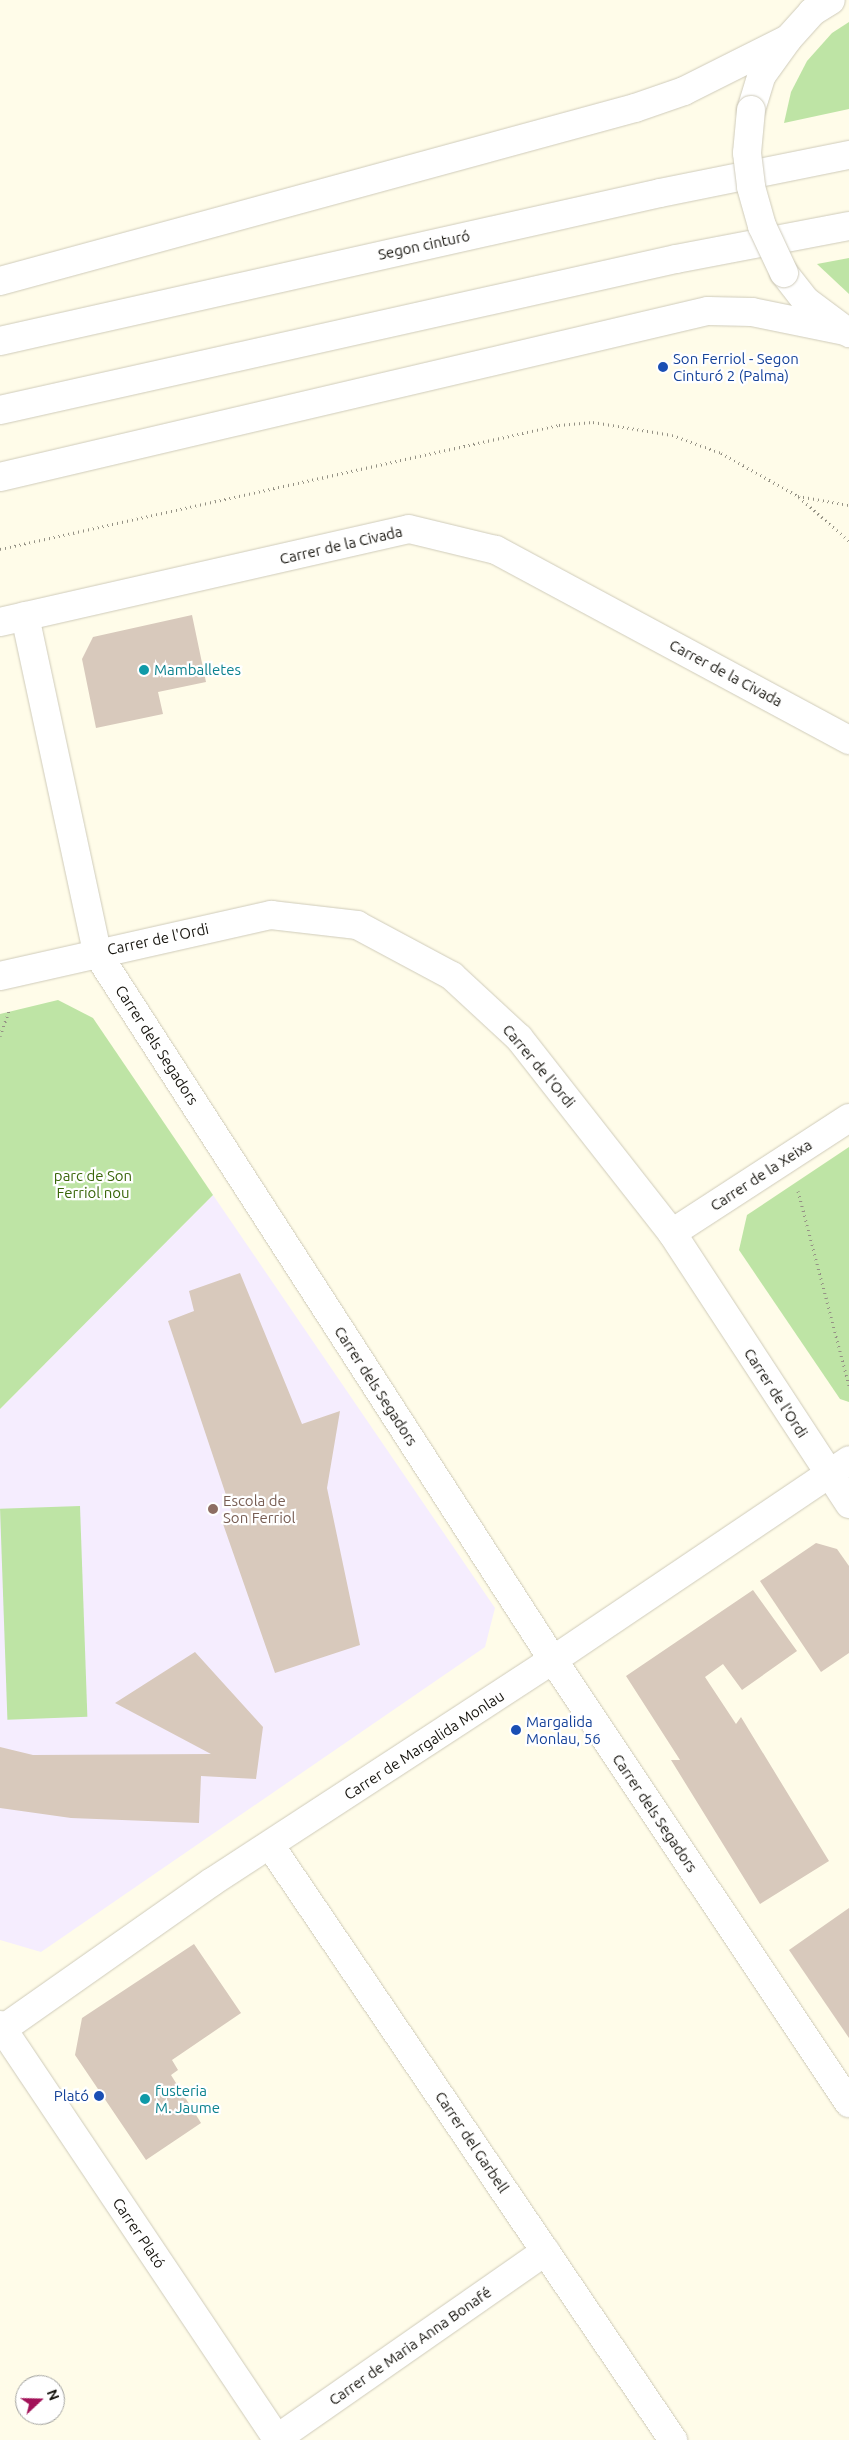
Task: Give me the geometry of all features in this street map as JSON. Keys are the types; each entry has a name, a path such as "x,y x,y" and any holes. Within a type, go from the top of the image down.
{"main road":[{"path":"820,4 788,39 762,75 751,110 747,153 751,187 762,226 784,273 806,301 847,332"},
{"path":"0,281 635,108 684,92 788,39"},
{"name":"Segon cinturó","path":"0,341 660,193 849,155"},
{"path":"0,410 676,259 849,226"},
{"path":"0,476 708,312 752,312 847,332"},
{"name":"Carrer de la Civada","path":"13,619 409,529 496,550 849,740"},
{"name":"Carrer dels Segadors","path":"13,619 97,953 553,1660 849,2103"},
{"name":"Carrer de l'Ordi","path":"0,976 271,915 357,925 452,976 519,1038 672,1232 839,1466 849,1504"},
{"name":"Carrer de la Xeixa","path":"672,1232 849,1118"},
{"name":"Carrer de Margalida Monlau","path":"1,2029 270,1845 553,1660 839,1466"},
{"name":"Carrer del Garbell","path":"270,1845 673,2440"},
{"name":"Carrer Plató","path":"1,2029 277,2439"},
{"name":"Carrer de Maria Anna Bonafé","path":"277,2439 546,2251"}],"path":[{"path":"0,549 559,425 593,422 629,425 713,450 798,496 849,541"},
{"path":"798,496 849,505"},
{"path":"788,1157 849,1386"}],"shaded area":[{"name":"Escola de Son Ferriol","path":"213,1195 495,1608 485,1647 41,1952 0,1940 0,1409"}],"green space":[{"path":"849,22 849,109 784,123 791,92 807,61 832,33"},
{"path":"849,258 849,294 817,264"},
{"name":"parc de Son Ferriol nou","path":"58,1000 93,1018 213,1195 0,1409 0,1014"},
{"path":"849,1147 849,1402 840,1399 739,1250 747,1215"},
{"path":"80,1506 87,1717 7,1720 0,1509"}],"building":[{"name":"Mamballetes","path":"192,615 206,682 158,692 163,714 96,728 82,659 93,637"},
{"path":"240,1273 302,1424 340,1411 327,1488 360,1645 275,1673 222,1521 233,1516 168,1321 194,1311 189,1291"},
{"path":"816,1543 837,1549 849,1566 849,1653 821,1672 760,1581"},
{"path":"753,1590 797,1651 742,1690 723,1664 705,1677 736,1724 741,1717 829,1861 760,1904 671,1760 680,1760 626,1676"},
{"path":"195,1652 263,1727 256,1779 201,1776 199,1823 71,1818 0,1808 0,1747 33,1755 211,1754 115,1703"},
{"path":"849,1908 849,2038 789,1950"},
{"path":"194,1944 241,2013 172,2060 178,2070 171,2075 201,2123 146,2160 75,2055 82,2018"}],"place":[{"name":"Son Ferriol - Segon Cinturó 2 (Palma)","path":"663,367"},
{"name":"Mamballetes","path":"144,670"},
{"name":"Escola de Son Ferriol","path":"213,1509"},
{"name":"Margalida Monlau, 56","path":"516,1730"},
{"name":"Plató","path":"99,2096"},
{"name":"fusteria M. Jaume","path":"145,2099"}]}
